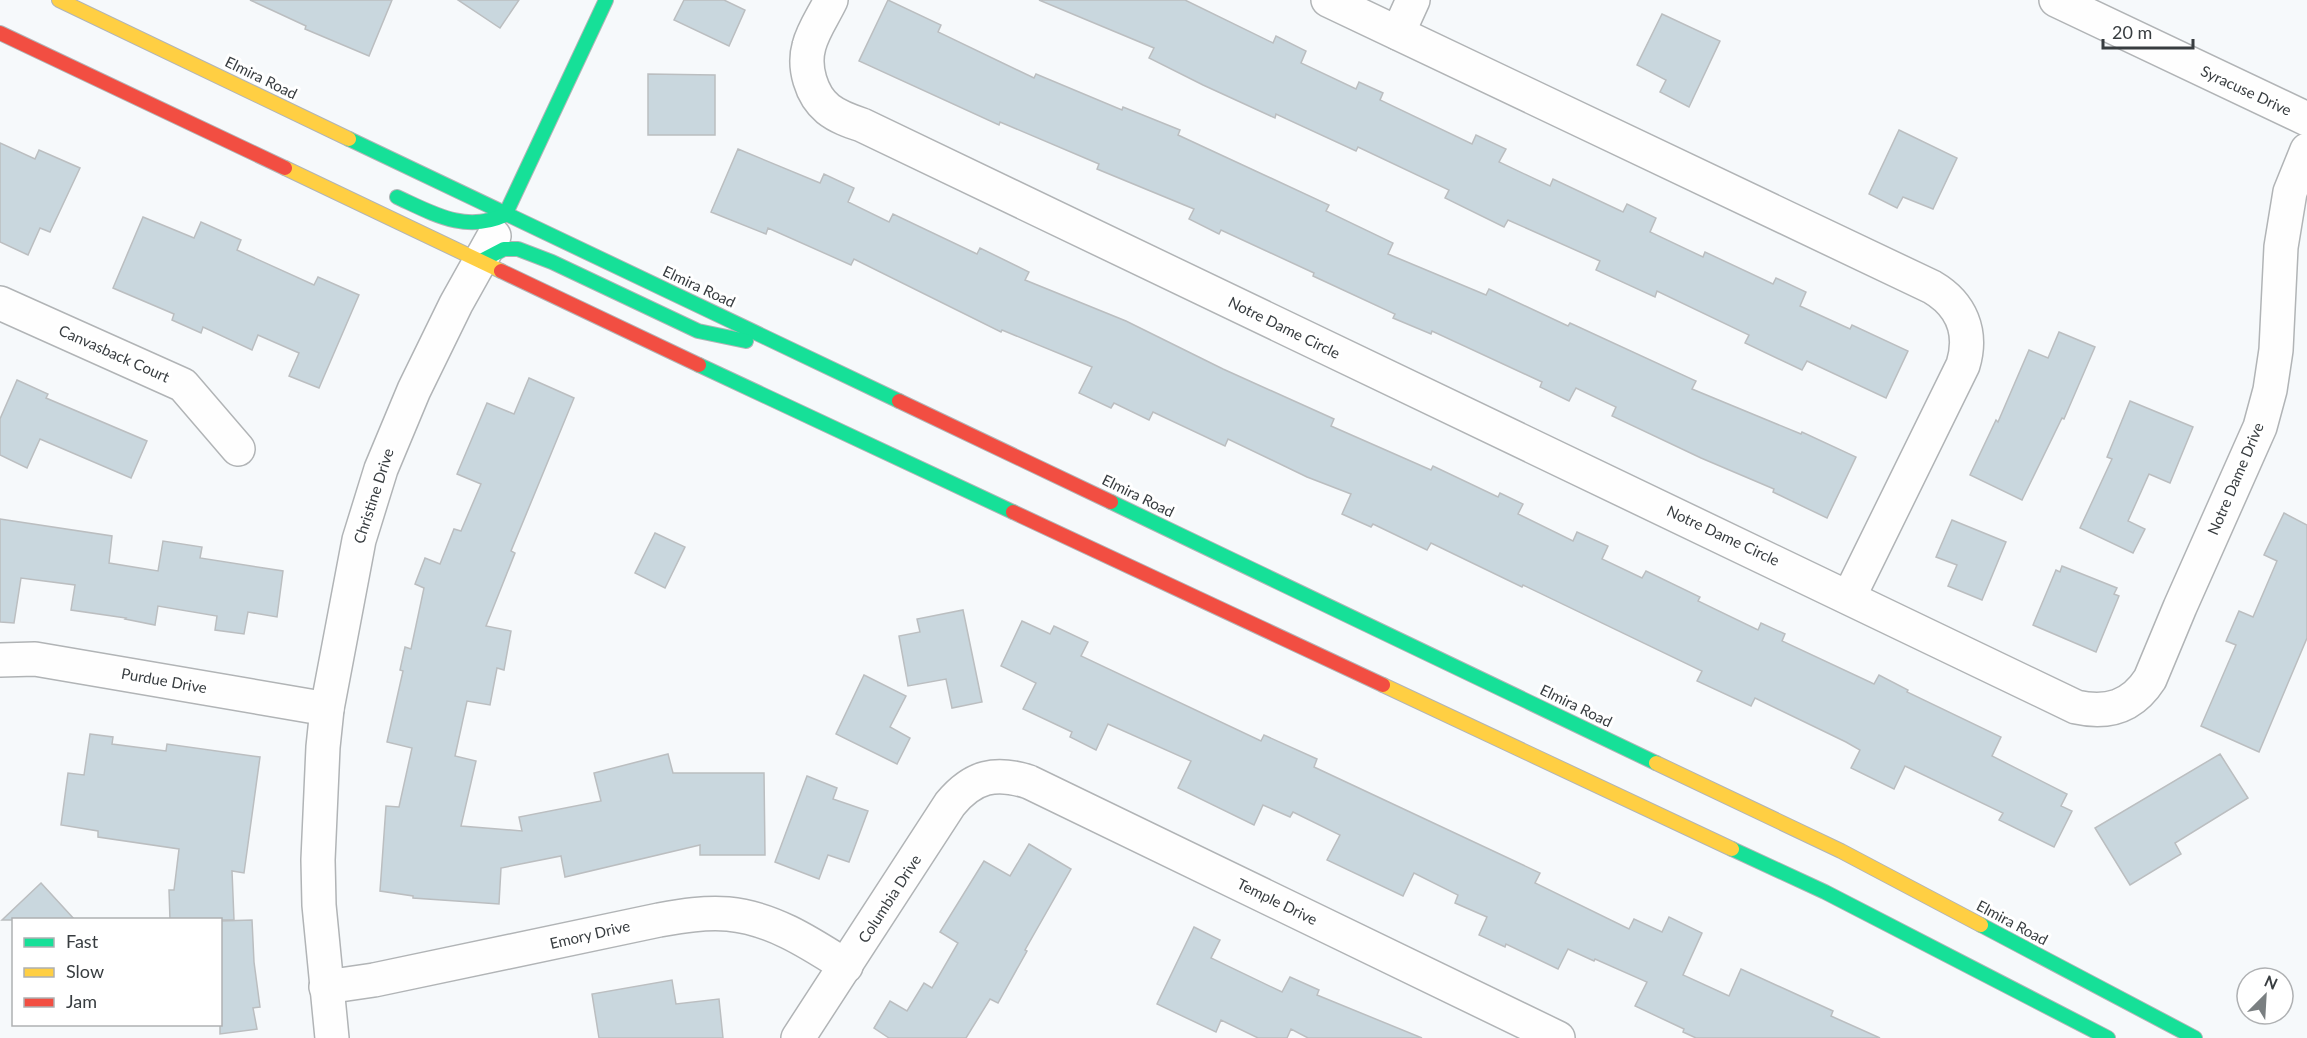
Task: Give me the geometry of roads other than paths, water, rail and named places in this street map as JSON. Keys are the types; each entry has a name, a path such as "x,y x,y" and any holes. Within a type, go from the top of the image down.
{"main road":[{"name":"Elmira Road","path":"59,0 505,215 803,354 1841,851 2195,1038"},
{"name":"Christine Drive","path":"505,215 606,0"},
{"path":"0,33 481,261 552,297 1825,892 2108,1038"},
{"path":"191,124 270,145"},
{"path":"383,190 456,222 495,221 505,215"},
{"path":"481,261 504,249 518,249 552,262 698,331 803,354"}],"street":[{"name":"Notre Dame Circle","path":"831,0 809,46 808,76 820,100 828,109 843,119 862,125 2076,707"},
{"path":"1328,0 1932,287 1948,297 1955,305 1965,325 1967,349 1963,365 1850,597"},
{"path":"1398,33 1413,0"},
{"name":"Syracuse Drive","path":"2056,0 2307,119"},
{"name":"Notre Dame Drive","path":"2076,707 2095,711 2115,707 2130,700 2144,689 2260,427 2270,390 2276,350 2281,247 2290,192 2307,150"},
{"name":"Christine Drive","path":"332,1038 319,905 318,860 327,709 359,540 388,452 414,390 453,310 505,215"},
{"name":"Canvasback Court","path":"0,303 183,385 238,449"},
{"name":"Purdue Drive","path":"0,660 35,659 327,709"},
{"name":"Columbia Drive","path":"798,1038 950,804 969,786 994,776"},
{"name":"Temple Drive","path":"994,776 1011,776 1029,782 1558,1038"},
{"name":"Emory Drive","path":"326,987 386,978 697,914 728,914 753,919 806,940 846,966"}]}
